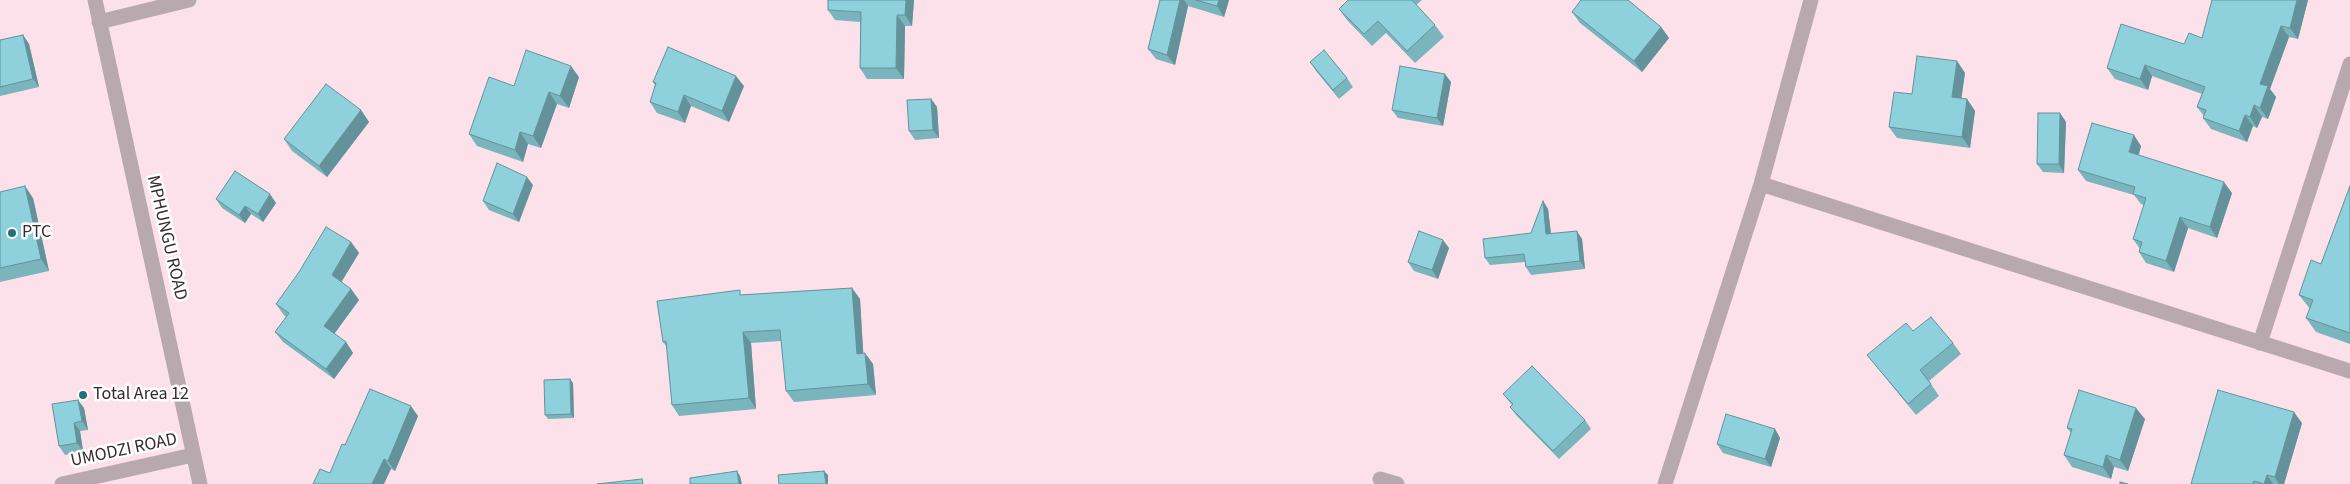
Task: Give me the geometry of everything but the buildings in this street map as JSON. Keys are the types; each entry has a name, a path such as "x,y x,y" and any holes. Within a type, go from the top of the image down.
{"street":[{"name":"MPHUNGU ROAD","path":"95,0 200,484"},
{"path":"99,22 189,0"},
{"path":"1665,484 1762,184 1811,0"},
{"path":"2260,343 2350,64"},
{"path":"1762,184 2350,371"},
{"name":"UMODZI ROAD","path":"62,484 193,455"},
{"path":"1380,479 1397,484"}],"place":[{"name":"PTC","path":"12,233"},
{"name":"Total Area 12","path":"83,395"}]}
